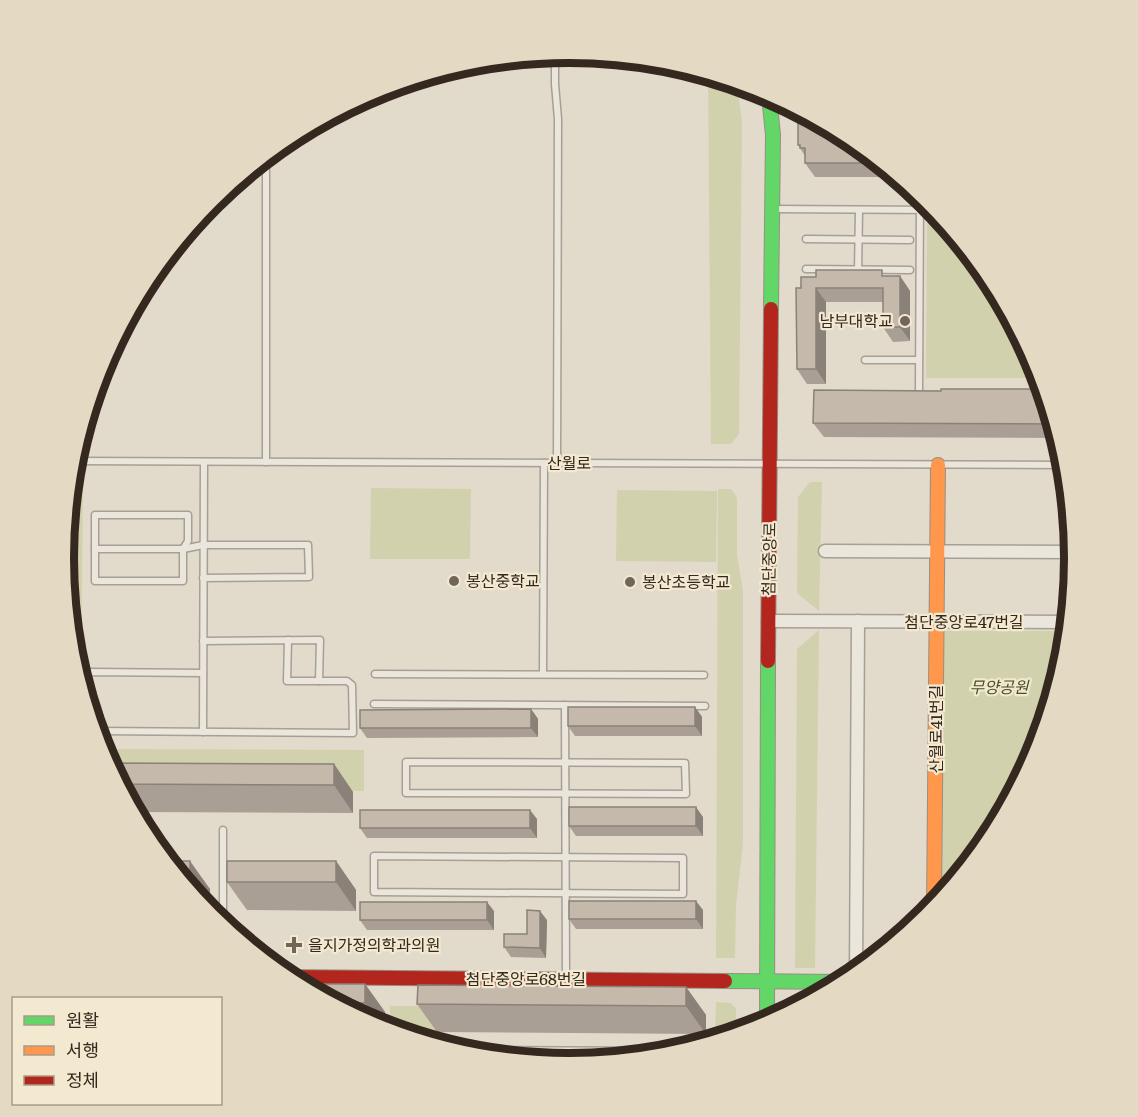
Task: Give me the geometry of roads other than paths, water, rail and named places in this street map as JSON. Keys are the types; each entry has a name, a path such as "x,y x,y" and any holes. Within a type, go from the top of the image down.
{"street":[{"name":"첨단중앙로","path":"767,1012 772,208 770,106"},
{"name":"산월로41번길","path":"934,893 938,465"},
{"path":"825,551 1064,552"},
{"name":"첨단중앙로47번길","path":"768,621 1060,622"},
{"path":"855,963 858,621"},
{"name":"첨단중앙로68번길","path":"305,977 826,982"}],"lane":[{"path":"555,63 558,120 557,463"},
{"path":"266,166 267,462"},
{"path":"772,208 920,210 919,391"},
{"path":"858,280 859,210"},
{"path":"806,239 910,240"},
{"path":"806,269 910,270"},
{"path":"865,360 919,360"},
{"path":"908,391 931,391"},
{"name":"산월로","path":"83,461 1055,465"},
{"path":"203,732 204,462"},
{"path":"543,674 544,463"},
{"path":"95,515 188,515 188,541 183,549 183,581 95,581 95,515"},
{"path":"95,549 183,549 203,545 308,545 309,577 203,578"},
{"path":"105,731 353,733 352,685 347,681 287,681 288,640"},
{"path":"203,641 320,640 319,681"},
{"path":"88,677 88,672 203,674"},
{"path":"375,674 704,675"},
{"path":"374,704 705,706"},
{"path":"565,705 566,979"},
{"path":"406,762 685,762 686,794 565,793 406,793 406,762"},
{"path":"223,830 223,913"},
{"path":"374,856 683,858 683,894 566,893 374,892 374,856"},
{"path":"510,1051 623,1051"}],"place":[{"name":"남부대학교","path":"905,321"},
{"name":"봉산중학교","path":"454,581"},
{"name":"봉산초등학교","path":"630,582"},
{"name":"을지가정의학과의원","path":"294,945"}],"park label":[{"name":"무양공원","path":"999,687"}]}
